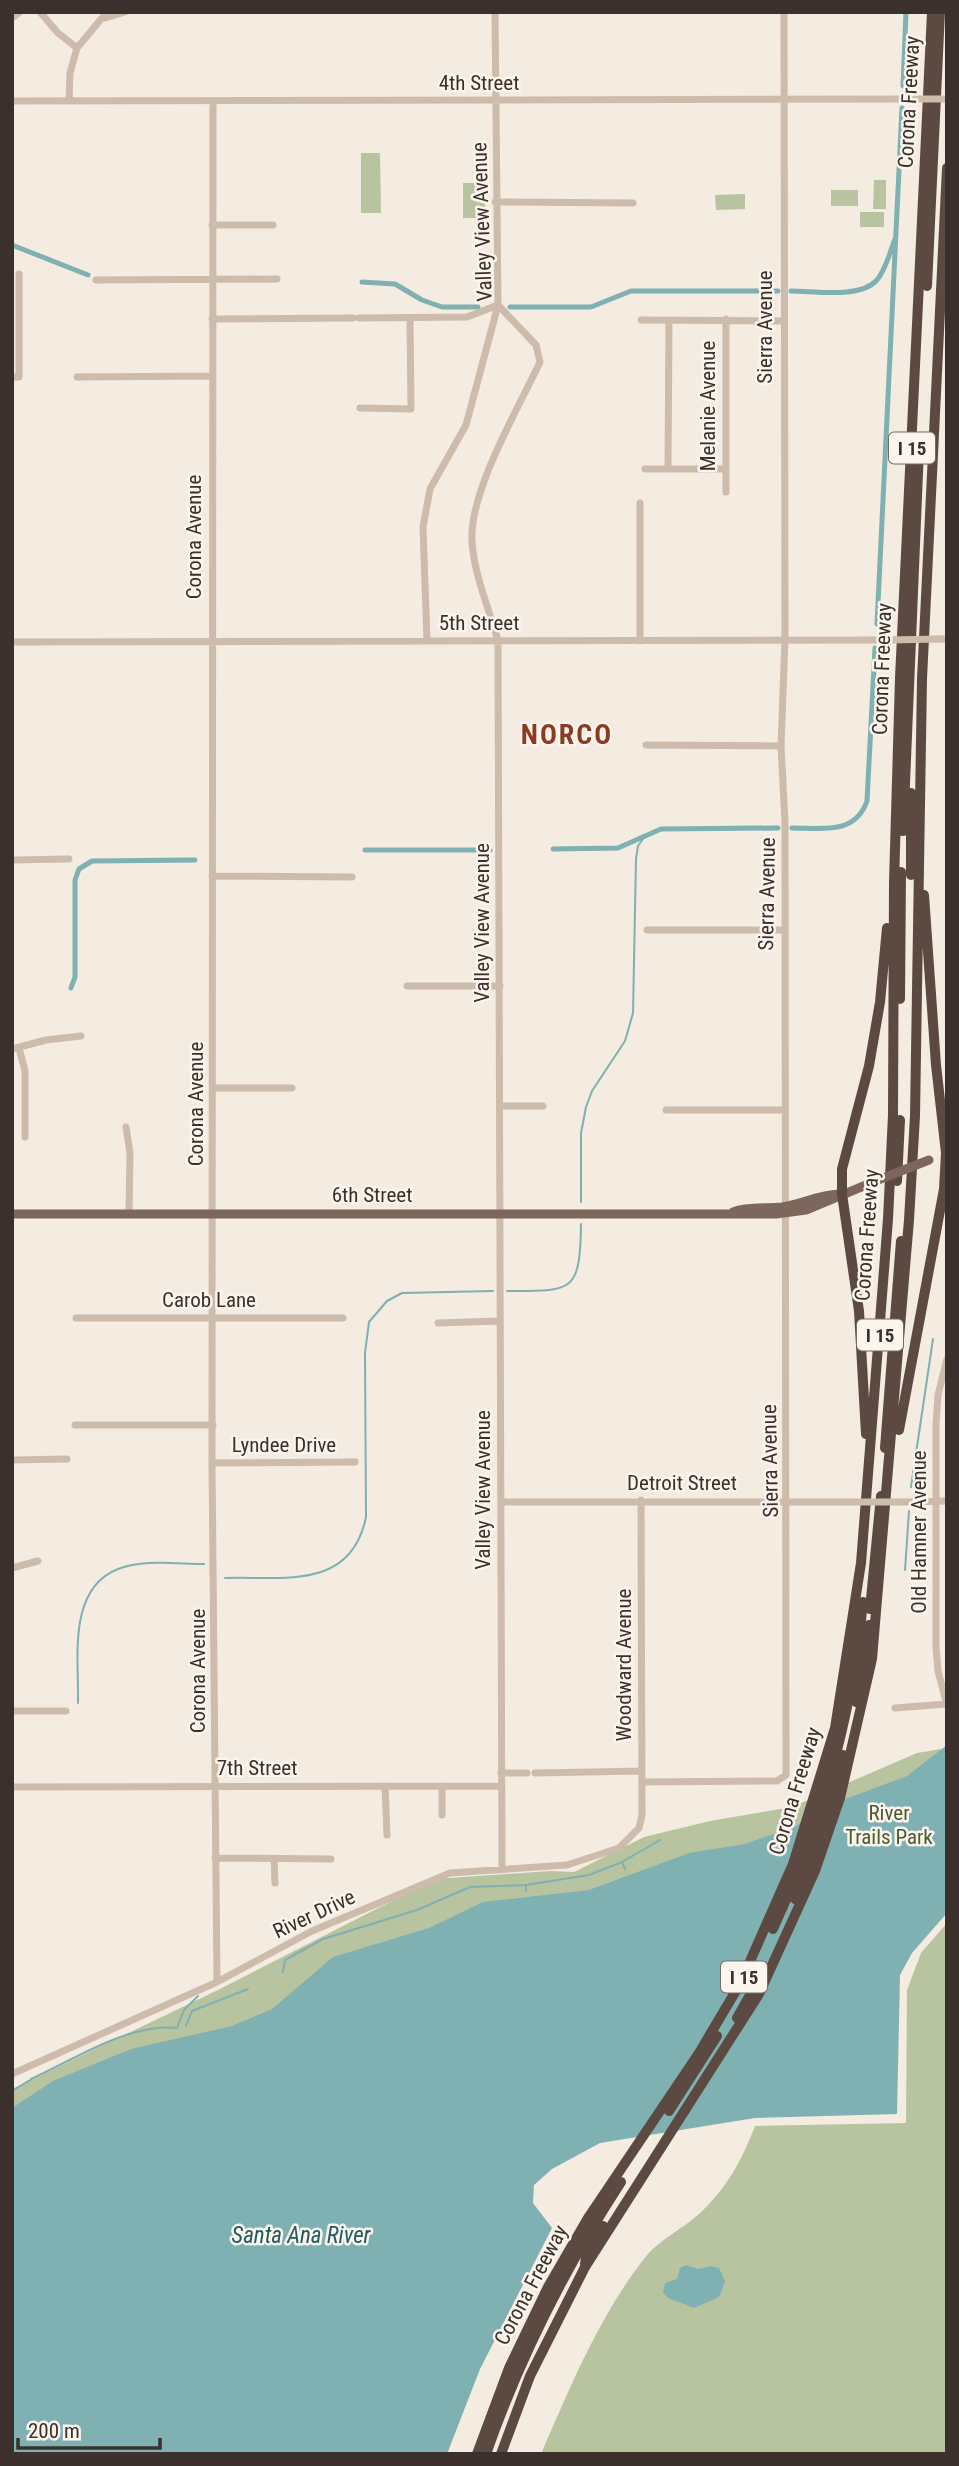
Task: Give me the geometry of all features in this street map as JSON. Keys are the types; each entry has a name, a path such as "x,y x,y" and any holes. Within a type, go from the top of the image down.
{"highway":[{"name":"Corona Freeway","path":"477,2454 509,2368 548,2287 588,2218 636,2154 740,1984 833,1782 835,1728 849,1654 867,1486 892,1128 894,883 932,12"},
{"path":"833,1782 850,1731 869,1626 905,1192 911,798 940,12"},
{"path":"927,365 945,12"},
{"name":"Corona Freeway","path":"500,2454 530,2376 584,2267 759,1994 815,1871 833,1782 872,1659 889,1488 915,1116 920,798 947,168"},
{"path":"918,318 927,365"},
{"name":"I 15","path":"927,365 939,320"},
{"path":"889,1488 944,1189 946,1153 936,1065 920,798"},
{"path":"867,1486 859,1311 842,1194 842,1169 869,1066 876,1028 894,883"},
{"path":"486,2454 516,2374 542,2318 583,2240 636,2154"}],"main road":[{"name":"6th Street","path":"12,1214 733,1212 737,1215 785,1210 826,1194 842,1194 946,1153"}],"street":[{"path":"12,18 20,12"},
{"path":"40,12 58,33 77,48"},
{"path":"69,101 70,73 77,48 106,15 125,12"},
{"name":"Valley View Avenue","path":"495,12 498,305 536,345 540,362 479,492 472,518 476,567 498,640 502,1868"},
{"name":"Sierra Avenue","path":"643,1782 778,1781 786,1775 788,1501 783,930 785,822 781,746 785,639 785,12"},
{"name":"4th Street","path":"12,101 947,99"},
{"name":"Corona Avenue","path":"213,102 212,1463 217,1983"},
{"path":"495,202 633,202"},
{"path":"212,225 273,225"},
{"path":"16,377 19,274"},
{"path":"96,280 277,279"},
{"path":"212,319 467,317 498,305"},
{"path":"427,641 423,527 430,489 466,425 498,305"},
{"path":"360,408 411,409 410,318"},
{"path":"642,320 783,321"},
{"path":"668,468 670,320"},
{"name":"Melanie Avenue","path":"726,320 726,492"},
{"path":"76,377 212,376"},
{"path":"645,469 724,469"},
{"path":"640,503 640,641"},
{"name":"5th Street","path":"12,642 943,639"},
{"path":"646,745 781,746"},
{"path":"12,860 69,859"},
{"path":"212,876 352,877"},
{"path":"648,930 783,930"},
{"path":"407,986 500,986"},
{"path":"25,1137 25,1071 16,1048 46,1040 81,1036"},
{"path":"214,1088 292,1088"},
{"path":"500,1106 543,1106"},
{"path":"666,1110 784,1110"},
{"path":"126,1127 130,1153 129,1213"},
{"name":"Carob Lane","path":"76,1318 343,1318"},
{"path":"439,1323 500,1321"},
{"name":"Old Hamner Avenue","path":"947,1359 937,1404 936,1647 947,1705"},
{"path":"75,1425 212,1425"},
{"path":"12,1460 67,1460"},
{"name":"Lyndee Drive","path":"212,1463 355,1462"},
{"name":"Woodward Avenue","path":"639,1828 643,1782 641,1500"},
{"name":"Detroit Street","path":"501,1502 947,1501"},
{"path":"12,1568 38,1561"},
{"path":"895,1708 947,1705"},
{"path":"12,1711 66,1711"},
{"path":"501,1773 642,1771"},
{"path":"385,1786 387,1835"},
{"path":"442,1786 442,1815"},
{"name":"7th Street","path":"12,1787 501,1786"},
{"name":"River Drive","path":"12,2074 217,1983 312,1931 450,1872 567,1866 620,1848 639,1828"},
{"path":"215,1858 331,1858"},
{"path":"274,1859 275,1883"}],"green space":[{"path":"361,153 380,153 381,213 361,213"},
{"path":"874,180 886,180 886,209 873,209"},
{"path":"463,183 485,183 485,218 463,218"},
{"path":"831,190 858,190 858,206 831,206"},
{"path":"745,194 745,209 716,210 715,195"},
{"path":"860,212 884,212 884,227 860,227"},
{"name":"River Trails Park","path":"947,1748 947,1875 12,2343 12,2089 222,1988 435,1879 550,1871 574,1872 644,1837 710,1821 792,1807 917,1753"},
{"path":"947,1923 947,2454 541,2454 588,2351 630,2278 653,2249 698,2215 717,2195 738,2163 755,2126 906,2123 907,1990 921,1953"}],"water":[{"name":"Santa Ana River","path":"947,1745 947,1913 912,1953 900,1975 897,2114 755,2118 600,2143 552,2169 534,2185 533,2203 552,2228 480,2369 447,2454 12,2454 12,2108 53,2081 131,2049 232,2026 272,2009 333,1957 429,1928 483,1902 589,1890 689,1853 745,1844 796,1826 824,1807 907,1776"},
{"path":"686,2265 698,2269 710,2266 719,2268 725,2281 719,2297 694,2308 668,2298 663,2292 665,2283 677,2279 680,2268"}],"waterway":[{"path":"903,86 906,12"},
{"path":"877,624 902,108"},
{"path":"791,291 837,293 869,286 883,271 895,239"},
{"path":"12,245 88,275"},
{"path":"362,282 395,284 422,300 442,307 478,307"},
{"path":"510,307 591,307 631,291 778,291"},
{"path":"792,828 837,827 855,820 862,812 867,801 875,648"},
{"path":"947,651 947,908"},
{"path":"553,849 618,848 661,829 778,828"},
{"path":"581,1202 581,1133 586,1107 592,1091 625,1041 633,1013 636,859 638,846 645,836"},
{"path":"365,850 490,850"},
{"path":"71,988 75,977 75,880 79,869 92,861 195,860"},
{"path":"507,1291 546,1290 568,1283 575,1276 578,1264 581,1224"},
{"path":"225,1578 312,1574 330,1568 346,1557 358,1541 366,1517 365,1353 369,1322 387,1301 402,1293 493,1291"},
{"path":"911,1487 933,1339"},
{"path":"905,1570 909,1511"},
{"path":"78,1703 79,1627 90,1592 102,1579 128,1566 161,1563 204,1564"},
{"path":"625,1869 622,1862 660,1840"},
{"path":"526,1885 589,1875 622,1862"},
{"path":"283,1972 285,1960 323,1939 417,1910 470,1887 526,1885 526,1891"},
{"path":"186,2026 192,2011 248,1989"},
{"path":"31,2079 122,2036 159,2028 177,2028 184,2010 198,1996"},
{"path":"12,2091 30,2080"}],"district":[{"name":"NORCO","path":"567,734"}]}
